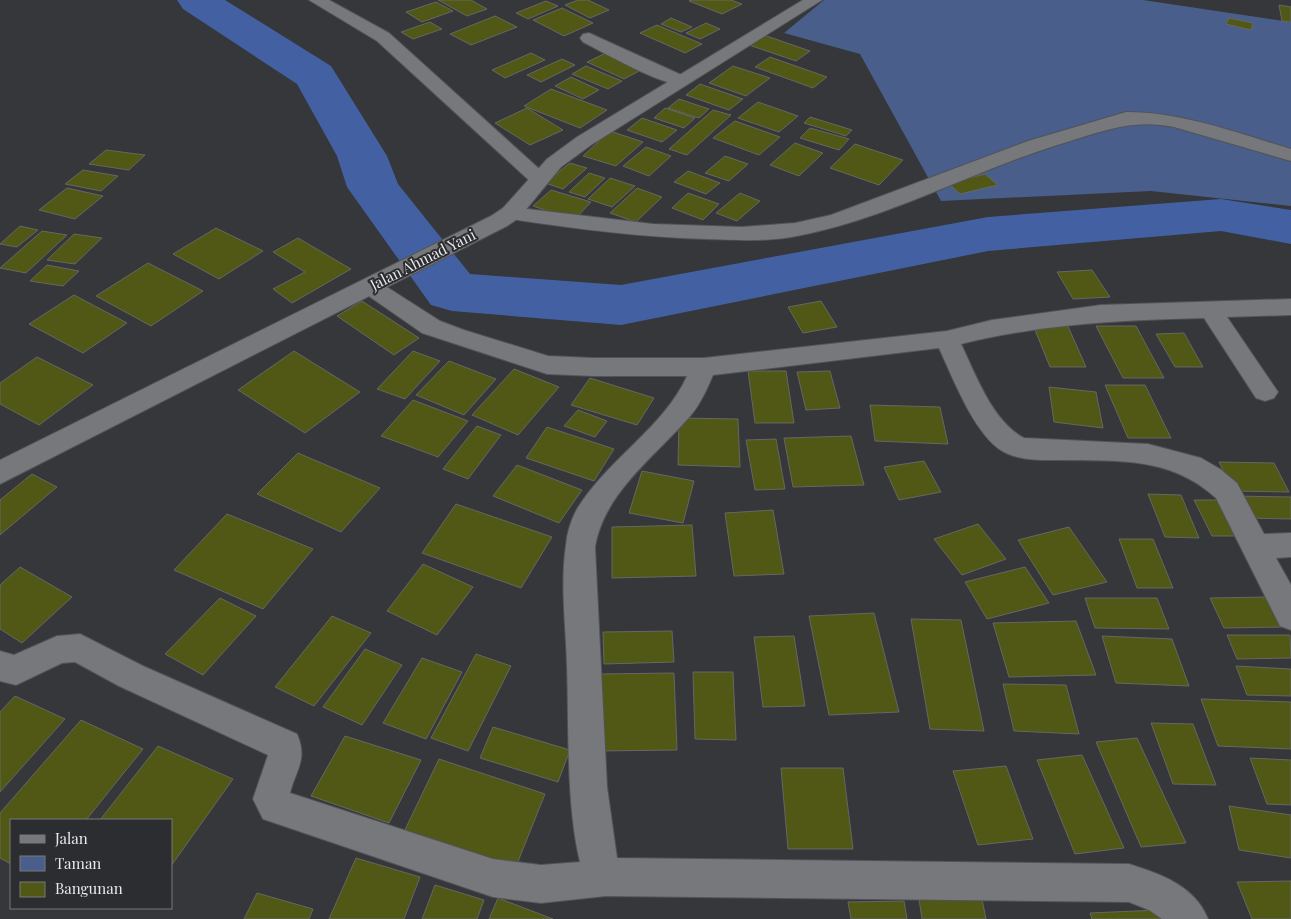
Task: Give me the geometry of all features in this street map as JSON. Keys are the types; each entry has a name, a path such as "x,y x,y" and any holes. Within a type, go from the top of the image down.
{"street":[{"path":"317,0 383,37 539,179"},
{"name":"Jalan Ahmad Yani","path":"0,473 157,390 371,287 505,217 554,163 584,141 814,0"},
{"path":"588,38 620,55 680,81"},
{"path":"505,217 653,231 742,234 795,230 838,220 1035,145 1126,118 1156,118 1177,122 1291,155"},
{"path":"371,287 432,327 547,365 704,367 947,338 1000,327 1100,313 1291,307"},
{"path":"1210,309 1265,392"},
{"path":"947,338 986,413 997,430 1010,443 1028,449 1144,455 1180,461 1212,477 1227,491 1291,616"},
{"path":"606,877 599,863 595,848 589,787 580,587 580,547 583,530 588,517 610,485 683,408 693,392 704,367"},
{"path":"1254,547 1291,546"},
{"path":"0,666 16,670 57,650 71,647 80,648 131,676 285,746 284,767 272,788 270,799 276,806 493,878 541,884 575,882 606,877 1129,884 1155,891 1170,900 1189,919"}],"green space":[{"path":"824,0 1143,0 1291,22 1291,206 1151,191 941,201 860,54 784,33"}],"building":[{"path":"438,0 471,0 487,9 467,16"},
{"path":"578,0 588,0 609,10 590,18 565,5"},
{"path":"731,0 742,4 722,14 689,1"},
{"path":"546,1 558,6 528,19 516,13"},
{"path":"436,2 453,11 422,22 406,12"},
{"path":"1279,5 1291,7 1291,22 1282,21"},
{"path":"562,8 593,23 564,36 533,20"},
{"path":"495,16 517,27 471,45 450,34"},
{"path":"671,18 692,27 681,32 661,24"},
{"path":"1229,18 1253,23 1251,30 1226,24"},
{"path":"430,22 442,29 413,39 401,32"},
{"path":"706,23 720,29 700,39 686,33"},
{"path":"657,25 702,44 685,53 640,33"},
{"path":"761,34 810,51 796,61 746,44"},
{"path":"531,53 545,60 505,78 492,70"},
{"path":"606,53 643,69 624,79 587,62"},
{"path":"770,57 827,77 813,88 755,67"},
{"path":"562,59 575,65 541,82 527,75"},
{"path":"586,66 622,81 608,89 572,74"},
{"path":"733,66 770,78 746,96 709,83"},
{"path":"571,77 599,90 583,99 555,86"},
{"path":"700,84 743,99 729,110 686,95"},
{"path":"551,89 607,110 580,128 524,106"},
{"path":"679,99 709,109 699,118 668,108"},
{"path":"758,102 798,116 779,132 738,118"},
{"path":"527,108 563,130 530,145 495,123"},
{"path":"665,108 695,118 684,128 654,118"},
{"path":"713,110 731,115 687,155 669,149"},
{"path":"810,117 852,130 846,136 804,123"},
{"path":"642,118 677,130 662,142 627,130"},
{"path":"735,121 780,137 759,155 713,138"},
{"path":"810,128 849,139 839,150 800,138"},
{"path":"610,131 643,142 616,166 583,156"},
{"path":"795,143 823,153 799,176 770,165"},
{"path":"855,144 903,160 879,185 830,168"},
{"path":"646,147 671,156 649,176 623,166"},
{"path":"106,150 145,155 129,170 89,164"},
{"path":"725,156 748,164 729,181 705,173"},
{"path":"570,163 587,168 563,189 545,183"},
{"path":"83,170 118,176 101,191 65,184"},
{"path":"688,171 720,183 706,194 674,182"},
{"path":"589,173 605,178 585,197 569,192"},
{"path":"985,174 998,185 960,194 948,183"},
{"path":"610,178 635,186 612,207 588,199"},
{"path":"67,188 103,196 75,219 39,210"},
{"path":"637,188 662,197 636,222 610,213"},
{"path":"551,190 591,202 574,220 533,206"},
{"path":"688,193 719,204 703,220 672,208"},
{"path":"740,193 760,201 737,221 716,213"},
{"path":"20,226 38,230 17,247 0,244"},
{"path":"216,228 263,251 219,279 173,254"},
{"path":"42,231 67,235 26,273 0,268"},
{"path":"74,234 102,238 75,264 47,260"},
{"path":"298,238 351,269 292,303 273,289 305,272 273,252"},
{"path":"148,263 203,291 151,326 96,296"},
{"path":"47,265 79,271 63,286 30,281"},
{"path":"1092,270 1110,297 1073,299 1057,272"},
{"path":"74,295 127,323 83,353 29,324"},
{"path":"362,301 419,338 394,355 337,316"},
{"path":"821,301 837,327 803,333 788,307"},
{"path":"1067,324 1086,367 1050,367 1033,325"},
{"path":"1096,326 1136,326 1164,378 1123,378"},
{"path":"1184,333 1203,367 1175,367 1156,334"},
{"path":"294,351 360,392 305,433 238,390"},
{"path":"413,351 440,361 405,399 377,389"},
{"path":"37,357 93,385 39,425 0,404 0,383"},
{"path":"449,361 496,379 464,415 416,395"},
{"path":"514,369 559,387 518,435 472,415"},
{"path":"748,371 786,371 794,423 755,423"},
{"path":"830,371 840,408 806,410 797,372"},
{"path":"590,378 654,398 637,425 571,405"},
{"path":"1105,385 1145,385 1171,438 1128,438"},
{"path":"1049,387 1096,392 1103,428 1054,422"},
{"path":"413,400 468,421 438,457 381,436"},
{"path":"870,405 940,407 948,444 875,441"},
{"path":"578,410 607,421 595,437 564,426"},
{"path":"679,418 738,419 740,467 678,465"},
{"path":"477,426 501,435 468,479 443,469"},
{"path":"547,427 614,449 594,481 526,458"},
{"path":"851,436 864,485 793,487 784,438"},
{"path":"776,439 785,489 755,490 746,440"},
{"path":"298,453 380,488 341,532 257,494"},
{"path":"924,461 941,492 899,500 884,467"},
{"path":"1219,462 1274,463 1289,492 1233,491"},
{"path":"517,465 582,490 559,523 493,496"},
{"path":"642,471 694,481 683,523 629,513"},
{"path":"32,474 57,487 0,535 0,500"},
{"path":"1148,494 1181,495 1199,538 1165,537"},
{"path":"1233,496 1291,497 1291,519 1244,518"},
{"path":"1194,500 1219,500 1238,536 1212,536"},
{"path":"456,504 552,537 521,588 422,553"},
{"path":"773,510 784,574 734,576 725,513"},
{"path":"227,514 313,549 263,609 174,570"},
{"path":"978,524 1006,559 962,575 934,539"},
{"path":"692,525 696,576 612,578 612,527"},
{"path":"1069,527 1107,582 1053,595 1018,540"},
{"path":"1119,539 1153,539 1173,588 1137,588"},
{"path":"423,564 473,587 437,635 387,611"},
{"path":"20,567 72,597 22,643 0,629 0,585"},
{"path":"1025,567 1049,603 987,619 965,582"},
{"path":"1268,597 1284,627 1224,628 1210,598"},
{"path":"220,598 256,616 203,675 165,654"},
{"path":"1085,598 1157,598 1169,629 1095,628"},
{"path":"874,613 899,712 829,715 809,616"},
{"path":"332,616 371,633 314,706 275,687"},
{"path":"911,619 961,620 984,731 930,729"},
{"path":"1076,621 1096,675 1009,677 993,623"},
{"path":"672,631 674,662 604,664 603,632"},
{"path":"1227,635 1290,635 1291,658 1237,659"},
{"path":"794,636 805,706 763,707 754,637"},
{"path":"1102,636 1172,639 1189,686 1116,683"},
{"path":"365,649 402,665 362,725 323,707"},
{"path":"476,654 511,666 468,751 431,738"},
{"path":"422,658 462,672 426,739 383,723"},
{"path":"1236,666 1291,669 1291,696 1247,695"},
{"path":"693,672 733,672 736,740 695,739"},
{"path":"674,673 677,750 597,751 598,674"},
{"path":"1003,684 1066,685 1079,734 1014,731"},
{"path":"15,696 65,719 0,792 0,712"},
{"path":"1201,699 1291,702 1291,749 1218,746"},
{"path":"81,720 143,749 87,819 10,819 10,863 0,858 0,813"},
{"path":"1151,723 1193,724 1216,785 1173,784"},
{"path":"493,727 570,750 558,782 480,758"},
{"path":"345,736 421,760 389,823 311,796"},
{"path":"1137,738 1186,843 1141,847 1096,742"},
{"path":"158,746 233,779 172,865 172,819 101,819"},
{"path":"1082,755 1124,848 1075,854 1037,760"},
{"path":"1250,758 1291,760 1291,805 1267,804"},
{"path":"439,759 545,794 513,874 402,836"},
{"path":"1006,766 1033,839 978,845 953,771"},
{"path":"781,768 843,768 853,849 788,849"},
{"path":"1229,806 1291,815 1291,858 1239,850"},
{"path":"356,858 420,877 404,919 329,919"},
{"path":"1291,881 1291,919 1252,919 1237,882"},
{"path":"435,885 484,900 477,919 422,919"},
{"path":"257,893 313,909 309,919 244,919"},
{"path":"498,898 553,919 489,919"},
{"path":"919,899 982,899 986,919 922,919"},
{"path":"904,901 907,919 851,919 848,902"},
{"path":"1158,910 1161,919 1092,919 1090,913"}],"waterway":[{"path":"197,0 315,76 362,156 373,187 452,292 621,305 988,234 1221,215 1291,227"}]}
